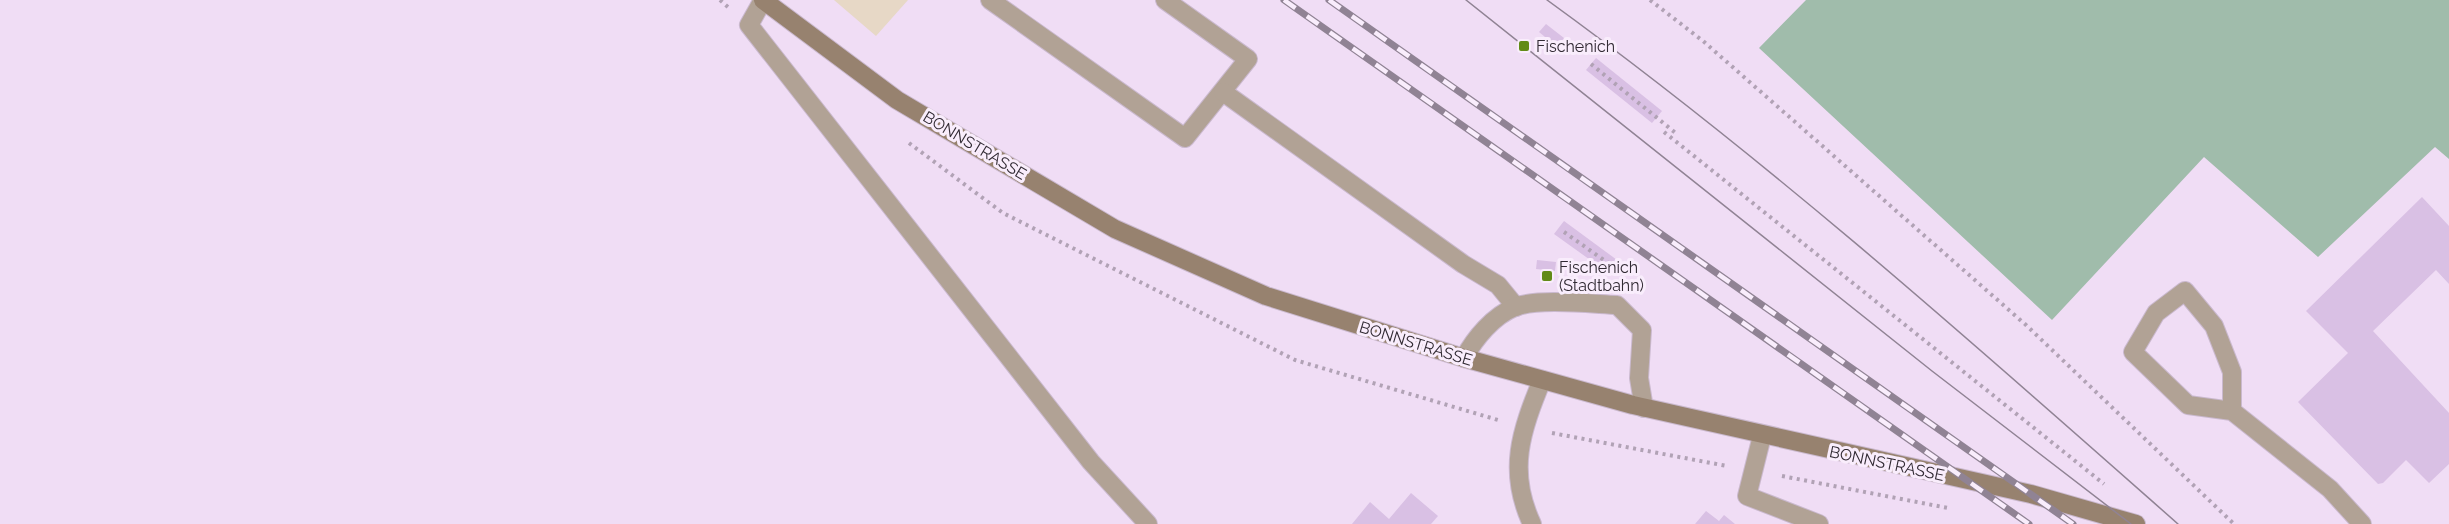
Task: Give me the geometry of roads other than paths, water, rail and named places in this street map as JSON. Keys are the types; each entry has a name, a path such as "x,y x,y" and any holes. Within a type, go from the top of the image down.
{"main road":[{"name":"BONNSTRASSE","path":"763,0 897,100 1116,229 1266,296 1464,358 1644,408 2031,494 2136,524"}],"street":[{"name":"BONNSTRASSE","path":"763,0 749,25 1091,462 1148,524"},
{"path":"990,0 1185,138 1224,92 1248,59 1164,0"},
{"path":"1224,92 1463,264 1498,285 1516,307"},
{"path":"2232,411 2232,372 2229,363 2214,326 2185,291 2156,313 2133,352 2188,405 2232,411 2330,489 2362,524"},
{"path":"1464,358 1476,335 1516,307 1563,302 1617,305 1642,330 1640,378 1644,408"},
{"path":"1531,524 1518,487 1522,428 1542,380"},
{"path":"1762,436 1747,496 1819,524"}],"tram line":[{"path":"1466,0 1932,371 2131,524"},
{"path":"1547,0 1710,124 1869,254 2178,524"}],"railway":[{"path":"1284,0 2029,524"},
{"path":"1329,0 2073,524"}],"place":[{"name":"Fischenich","path":"1524,46"},
{"name":"Fischenich (Stadtbahn)","path":"1547,276"}]}
